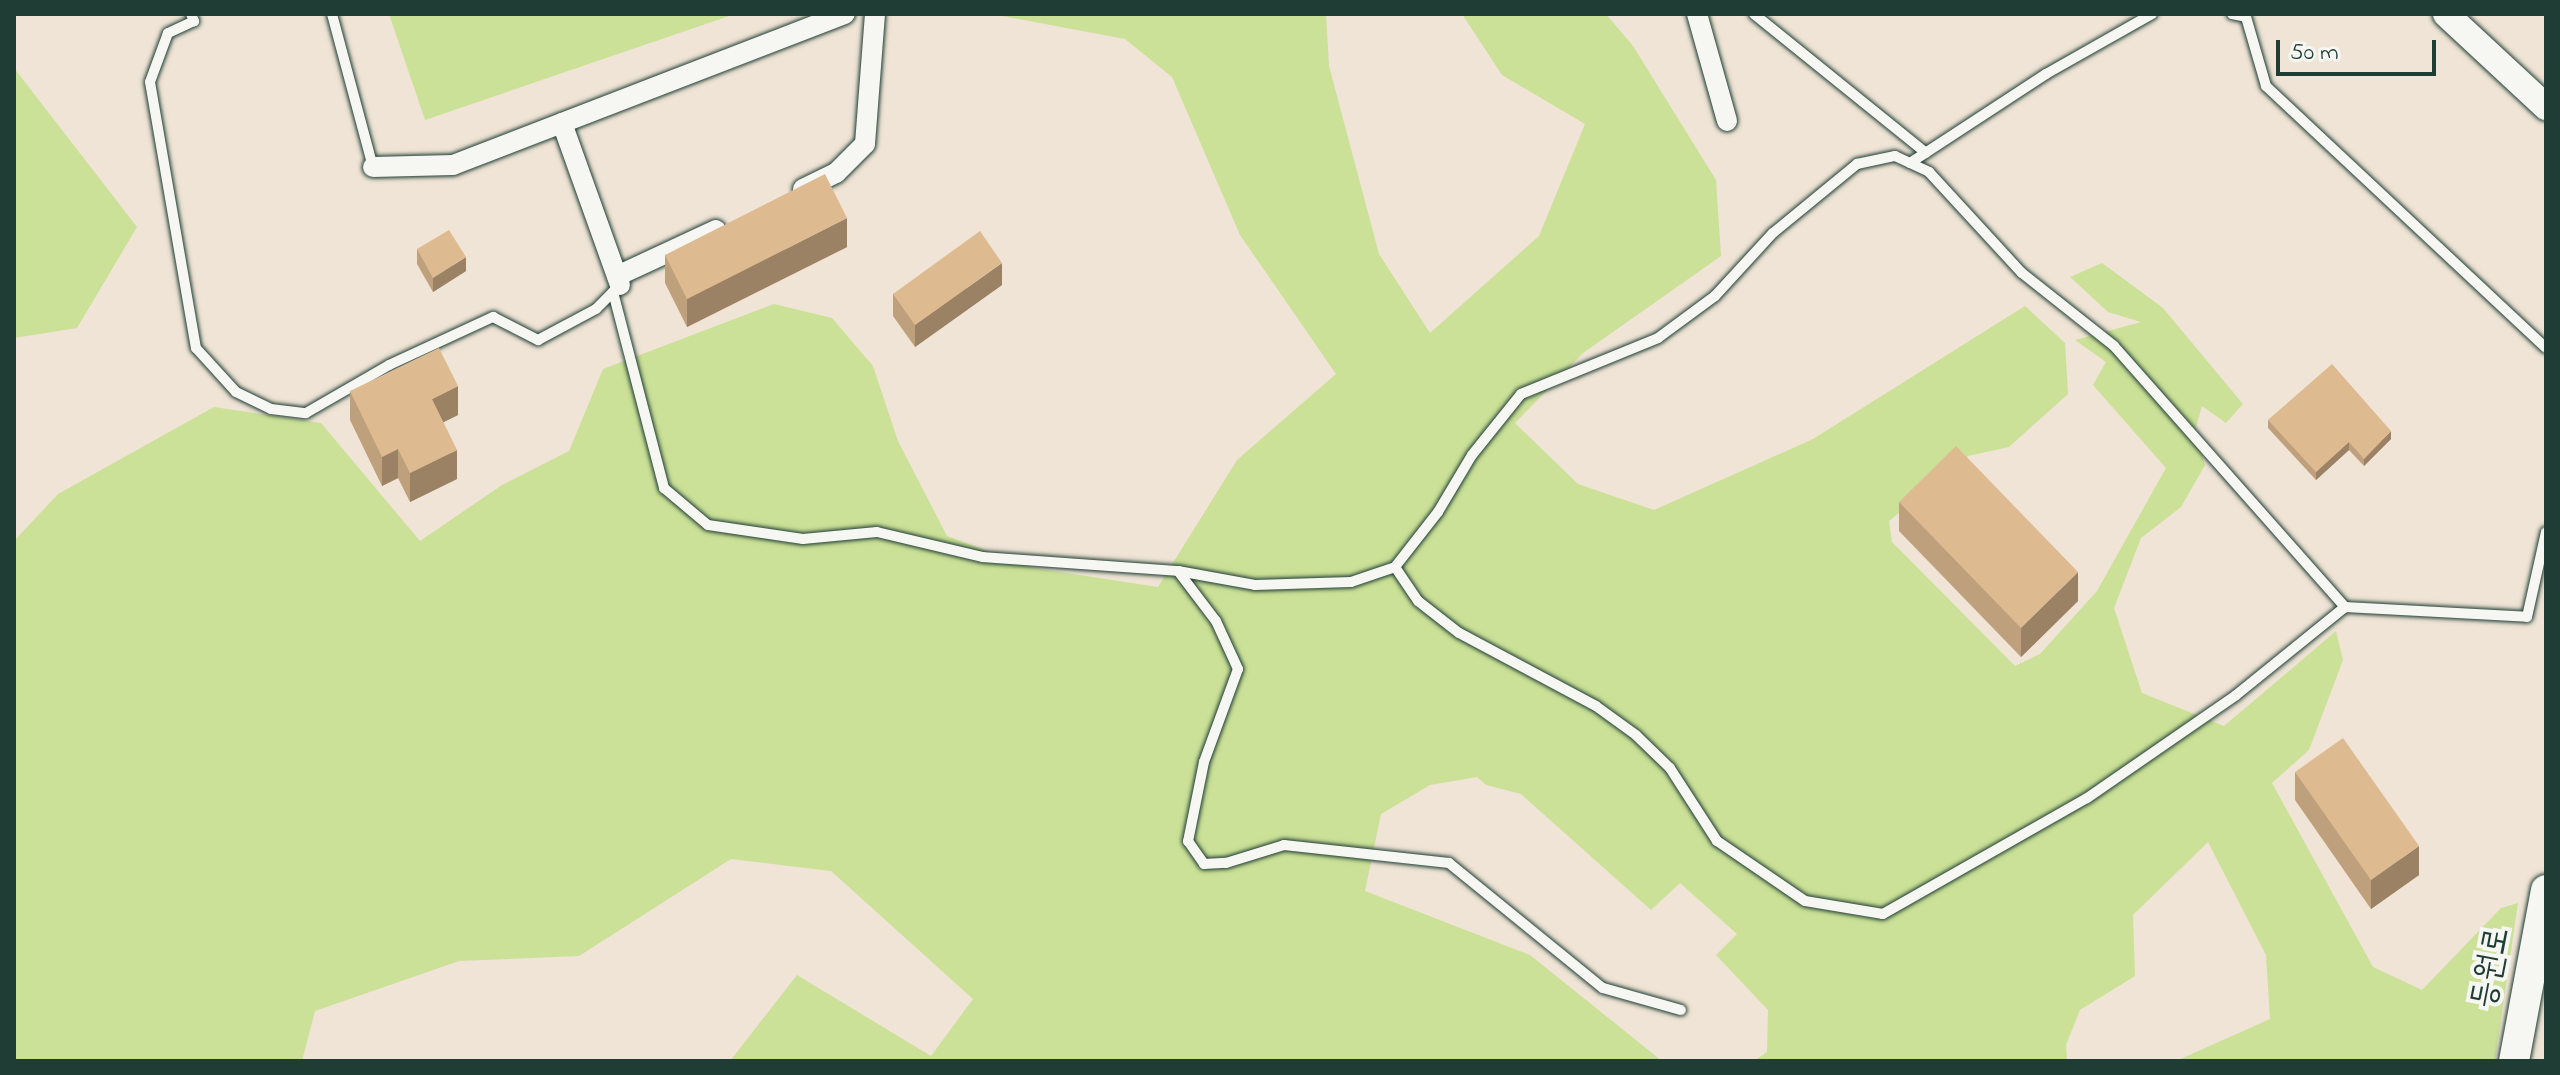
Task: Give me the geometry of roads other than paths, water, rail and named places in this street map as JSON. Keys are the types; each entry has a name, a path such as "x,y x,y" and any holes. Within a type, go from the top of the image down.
{"main road":[{"name":"등원로","path":"2514,1061 2546,890"}],"street":[{"path":"373,167 453,165 845,14"},
{"path":"781,199 836,173 865,144 875,14"},
{"path":"1697,14 1727,121"},
{"path":"2446,14 2546,107"},
{"path":"562,123 616,284 740,219"}],"lane":[{"path":"191,14 194,21 168,33 150,82 196,348 236,392 271,409 306,413 389,365 493,317 538,340 596,309 616,284"},
{"path":"332,14 373,167"},
{"path":"1754,14 1926,153"},
{"path":"1910,163 2046,74 2152,14"},
{"path":"2232,14 2246,17 2266,86 2546,348"},
{"path":"616,284 664,488 708,525 803,539 877,532 983,557 1178,571 1255,585 1351,582 1395,567 1438,512 1472,455 1521,394 1658,338 1715,296 1773,233 1857,164 1895,156 1929,172 2022,273 2114,346 2345,607"},
{"path":"1395,567 1418,601 1459,633 1596,706 1636,735 1670,768 1717,841 1805,901 1883,914 2087,798 2235,696 2345,607 2527,617 2546,532"},
{"path":"1178,571 1216,621 1238,669 1204,762 1188,841 1204,864 1226,863 1284,845 1360,849 1449,863 1603,988 1681,1010"}]}
